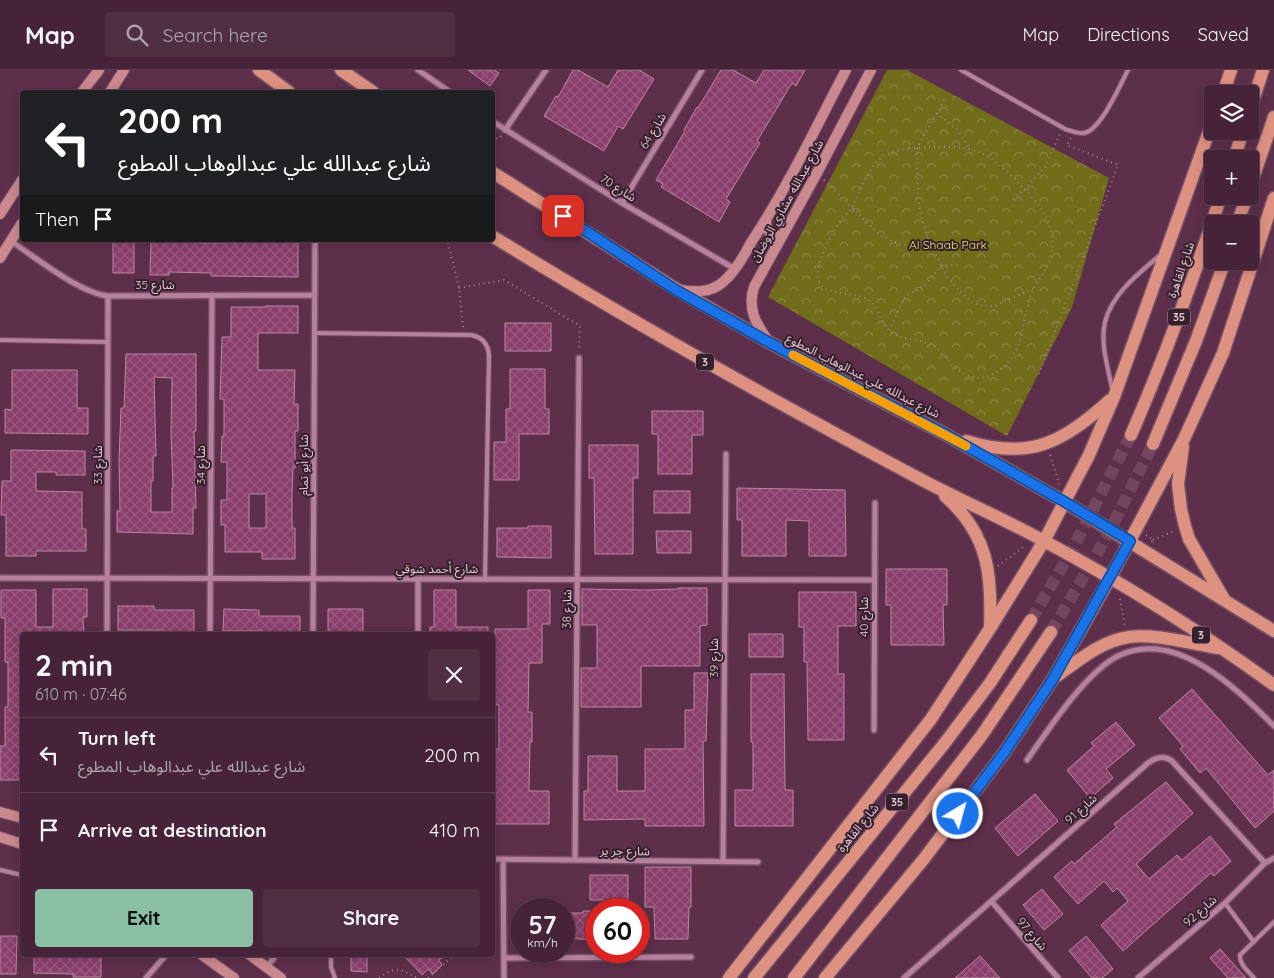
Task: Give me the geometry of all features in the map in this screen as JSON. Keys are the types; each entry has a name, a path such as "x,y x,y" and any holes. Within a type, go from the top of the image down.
{"main road":[{"path":"259,70 286,90"},
{"path":"341,70 370,90"},
{"path":"1226,85 1231,70"},
{"path":"1258,85 1263,70"},
{"path":"1259,161 1274,117"},
{"path":"729,978 931,719 990,630 1044,541 1089,455 1114,397 1169,249 1206,140"},
{"name":"شارع عبدالله علي عبدالوهاب المطوع","path":"495,174 676,290 772,344 943,433 1065,502 1274,631"},
{"path":"825,978 923,860 1004,753 1053,679 1110,578 1184,439 1223,353 1274,198"},
{"name":"شارع القاهرة","path":"1131,435 1154,383 1186,299 1218,205"},
{"name":"3","path":"495,238 580,290 704,361 923,480 1044,541 1110,578 1225,649 1274,685"},
{"name":"35","path":"1153,444 1196,341 1222,270"},
{"path":"943,433 970,442 996,447 1030,448 1065,436 1080,426 1114,397"},
{"path":"1184,439 1178,484 1185,526 1189,539 1225,601"},
{"path":"923,480 939,490 954,503 976,535 984,553 989,572 991,591 990,630"},
{"name":"شارع القاهرة","path":"754,978 960,724 990,683 1031,620"},
{"name":"35","path":"794,978 982,735 1052,632"},
{"path":"1053,679 1088,653 1113,641 1128,637 1157,638 1225,649"}],"street":[{"path":"84,90 99,70"},
{"path":"111,90 124,70"},
{"path":"418,70 447,90"},
{"path":"505,130 546,70"},
{"name":"شارع 64","path":"622,203 702,70"},
{"name":"شارع عبدالله مشاري الروضان","path":"676,290 709,290 724,282 735,269 766,221 846,70"},
{"name":"شارع عبدالله مشاري الروضان","path":"772,344 756,322 751,308 754,286 817,173 871,70"},
{"name":"شارع 70","path":"495,123 622,203 735,269"},
{"path":"0,214 20,183"},
{"path":"766,221 767,229 770,233 782,236"},
{"path":"0,258 20,226"},
{"name":"شارع 35","path":"10,241 82,288 96,294 108,296 315,295"},
{"name":"شارع أبو تمام","path":"313,632 315,242"},
{"name":"شارع 34","path":"210,632 212,295"},
{"name":"شارع 33","path":"107,632 108,296"},
{"name":"شارع 38","path":"575,860 579,358"},
{"name":"شارع 39","path":"723,862 726,454"},
{"name":"شارع 40","path":"874,730 875,503"},
{"name":"شارع أحمد شوقي","path":"0,578 874,580"},
{"path":"418,579 418,632"},
{"path":"1027,760 1061,713 1100,669 1119,655 1134,650 1173,651 1195,660 1225,680 1274,726"},
{"name":"شارع 91","path":"904,978 1148,763 1160,758 1168,759 1172,762 1264,864"},
{"path":"0,812 20,817"},
{"path":"0,837 20,843"},
{"name":"شارع 92","path":"1138,978 1225,903 1264,864 1274,858"},
{"name":"شارع جر ير","path":"495,859 758,862"},
{"path":"504,859 504,978"},
{"name":"شارع 97","path":"992,902 1058,978"},
{"path":"146,978 164,957"},
{"path":"205,957 234,978"},
{"path":"253,957 281,978"},
{"path":"267,967 274,957"},
{"path":"504,958 691,957"}],"lane":[{"path":"961,70 1062,127 1081,134 1087,133 1096,126 1128,70"},
{"path":"1114,397 1104,336 1105,323 1110,308 1131,282 1169,249"},
{"path":"314,333 464,335 476,336 484,342 488,350 485,579"},
{"path":"0,340 108,342"},
{"path":"0,870 20,875"},
{"path":"1225,903 1254,942"},
{"path":"1254,978 1239,958 1242,952 1274,922"},
{"path":"331,957 335,978"}],"path":[{"path":"944,100 917,148 918,200 922,218 946,277 972,302 982,306 995,306 1034,288"},
{"path":"937,113 959,132 970,149"},
{"path":"1013,199 1046,167 1062,127"},
{"path":"1039,374 1118,165 1068,145 1074,132"},
{"path":"909,148 917,148 970,149 994,160 1044,213 1049,224 1052,238 1050,259 1034,288 1016,350 998,371 989,378 970,376 960,372 933,346 922,341 897,335 889,330 885,326 878,310 866,298 860,295 835,292 826,288 820,281 819,273 822,258 829,240 842,219 852,208 872,168 882,157 909,148"},
{"path":"817,173 879,234 890,241 909,247 934,251"},
{"path":"448,242 459,288 464,335"},
{"path":"889,330 904,299 909,294 927,283 941,266 957,265"},
{"path":"459,288 504,280 580,326 579,358"},
{"path":"1046,444 1060,486"},
{"path":"1153,540 1185,526"},
{"path":"989,572 1026,545"},
{"path":"1120,599 1128,637"},
{"path":"428,978 452,957"},
{"path":"379,978 390,969 398,969 416,978"}],"green space":[{"name":"Al Shaab Park","path":"887,70 907,70 1109,178 1072,307 1007,436 768,297"}],"building":[{"path":"468,70 494,70 499,73 490,86"},
{"path":"573,70 578,70 608,87 618,70 639,70 654,79 623,129 618,126 604,151 544,116 556,96 558,97"},
{"path":"721,70 733,70 756,83 764,70 805,70 796,86 792,83 757,141 760,143 726,199 730,202 719,222 661,187 663,184 656,180 697,107"},
{"path":"113,242 134,242 134,273 113,273"},
{"path":"151,242 298,242 298,277 211,276 211,273 169,272 169,275 150,275"},
{"path":"298,306 298,333 258,333 258,370 295,370 294,404 298,404 298,431 295,431 292,528 295,528 295,559 262,559 262,552 225,552 225,525 221,525 221,500 227,500 227,462 221,462 222,436 224,436 224,399 220,399 222,337 231,337 231,307","holes":["249,494 266,494 266,528 249,528"]},
{"path":"505,323 551,323 551,351 505,351"},
{"path":"126,354 196,354 196,431 194,431 196,508 193,508 193,534 117,532 117,511 120,511 121,408 124,408","holes":["154,377 172,378 172,512 151,512 153,456 156,456"]},
{"path":"510,369 545,369 545,409 549,409 549,434 519,434 519,480 494,480 494,442 506,442 506,409 510,409"},
{"path":"12,370 77,370 77,408 88,408 88,434 5,433 5,409 12,410"},
{"path":"652,411 703,411 703,435 692,435 692,474 658,474 658,434 652,434"},
{"path":"589,445 638,445 638,478 633,478 633,554 595,554 594,478 589,478"},
{"path":"11,450 85,451 85,475 56,475 56,472 36,472 36,491 82,492 82,529 86,529 86,551 36,551 36,556 6,556 6,515 1,515 2,481 11,481"},
{"path":"737,488 845,490 846,556 809,556 809,521 786,520 786,556 742,556 742,520 737,520"},
{"path":"654,491 690,491 690,513 654,513"},
{"path":"528,526 551,526 551,558 497,557 497,528 528,528"},
{"path":"656,531 691,531 691,553 657,553"},
{"path":"886,569 947,569 947,605 943,605 944,645 891,645 891,605 886,605"},
{"path":"707,588 707,625 700,626 700,666 641,666 641,707 581,707 581,668 597,668 597,625 582,625 582,589 647,590"},
{"path":"53,589 87,589 87,617 83,617 84,632 20,632 20,780 0,780 0,746 5,746 5,707 8,707 8,662 5,662 5,618 1,618 1,590 36,590 36,627 53,627"},
{"path":"434,590 456,590 456,627 488,627 488,632 430,632 430,627 434,627"},
{"path":"528,590 550,590 550,624 542,624 542,663 529,663 528,712 532,712 529,791 549,791 549,824 495,824 495,749 499,749 499,705 495,705 495,629 528,629"},
{"path":"799,592 856,592 856,626 838,626 838,674 844,674 844,740 808,740 807,662 804,662 804,627 799,627"},
{"path":"118,606 154,606 154,610 194,610 194,632 118,630"},
{"path":"224,609 259,610 259,616 300,616 300,632 223,631"},
{"path":"328,609 363,609 363,632 328,632"},
{"path":"749,634 783,634 783,657 749,657"},
{"path":"694,673 708,673 706,741 703,741 704,826 645,826 645,819 584,820 584,791 588,791 588,756 617,756 617,791 645,791 645,749 685,749 685,710 694,710"},
{"path":"751,674 784,674 785,790 793,790 793,826 735,826 735,790 753,790"},
{"path":"1192,689 1268,775 1274,770 1274,811 1255,828 1206,768 1200,773 1180,749 1183,746 1159,718"},
{"path":"1116,722 1135,745 1106,769 1113,778 1090,798 1067,770 1094,746 1091,743"},
{"path":"1166,782 1193,813 1136,864 1149,879 1177,855 1182,860 1210,836 1231,861 1214,876 1211,873 1123,951 1101,925 1128,901 1117,888 1113,892 1104,881 1078,904 1054,877 1072,861 1074,864 1117,827 1114,824"},
{"path":"1035,794 1058,821 1018,856 995,828"},
{"path":"645,867 691,867 691,907 689,907 688,939 655,939 654,907 650,907 650,898 645,898"},
{"path":"590,875 628,875 628,898 590,898"},
{"path":"1042,889 1063,914 1044,930 1023,905"},
{"path":"585,911 585,939 575,939 575,913 583,913"},
{"path":"0,936 17,936 16,974 0,974"},
{"path":"1086,936 1113,969 1102,978 1092,978 1069,951"},
{"path":"1220,949 1246,978 1228,978 1210,958"},
{"path":"980,956 1000,978 955,978"},
{"path":"34,957 101,957 101,977 73,977 73,974 34,973"},
{"path":"351,957 367,957 367,972 351,971"},
{"path":"405,957 443,957 439,960 442,965 433,974 428,969 422,975"}],"tunnel":[{"path":"1031,620 1072,550 1131,435"},
{"path":"1051,632 1105,540 1153,444"}],"slow traffic":[{"path":"793,355 966,446"}],"route":[{"path":"563,216 676,290 772,344 943,433 1130,541 1053,679 1004,753 958,814"}]}
